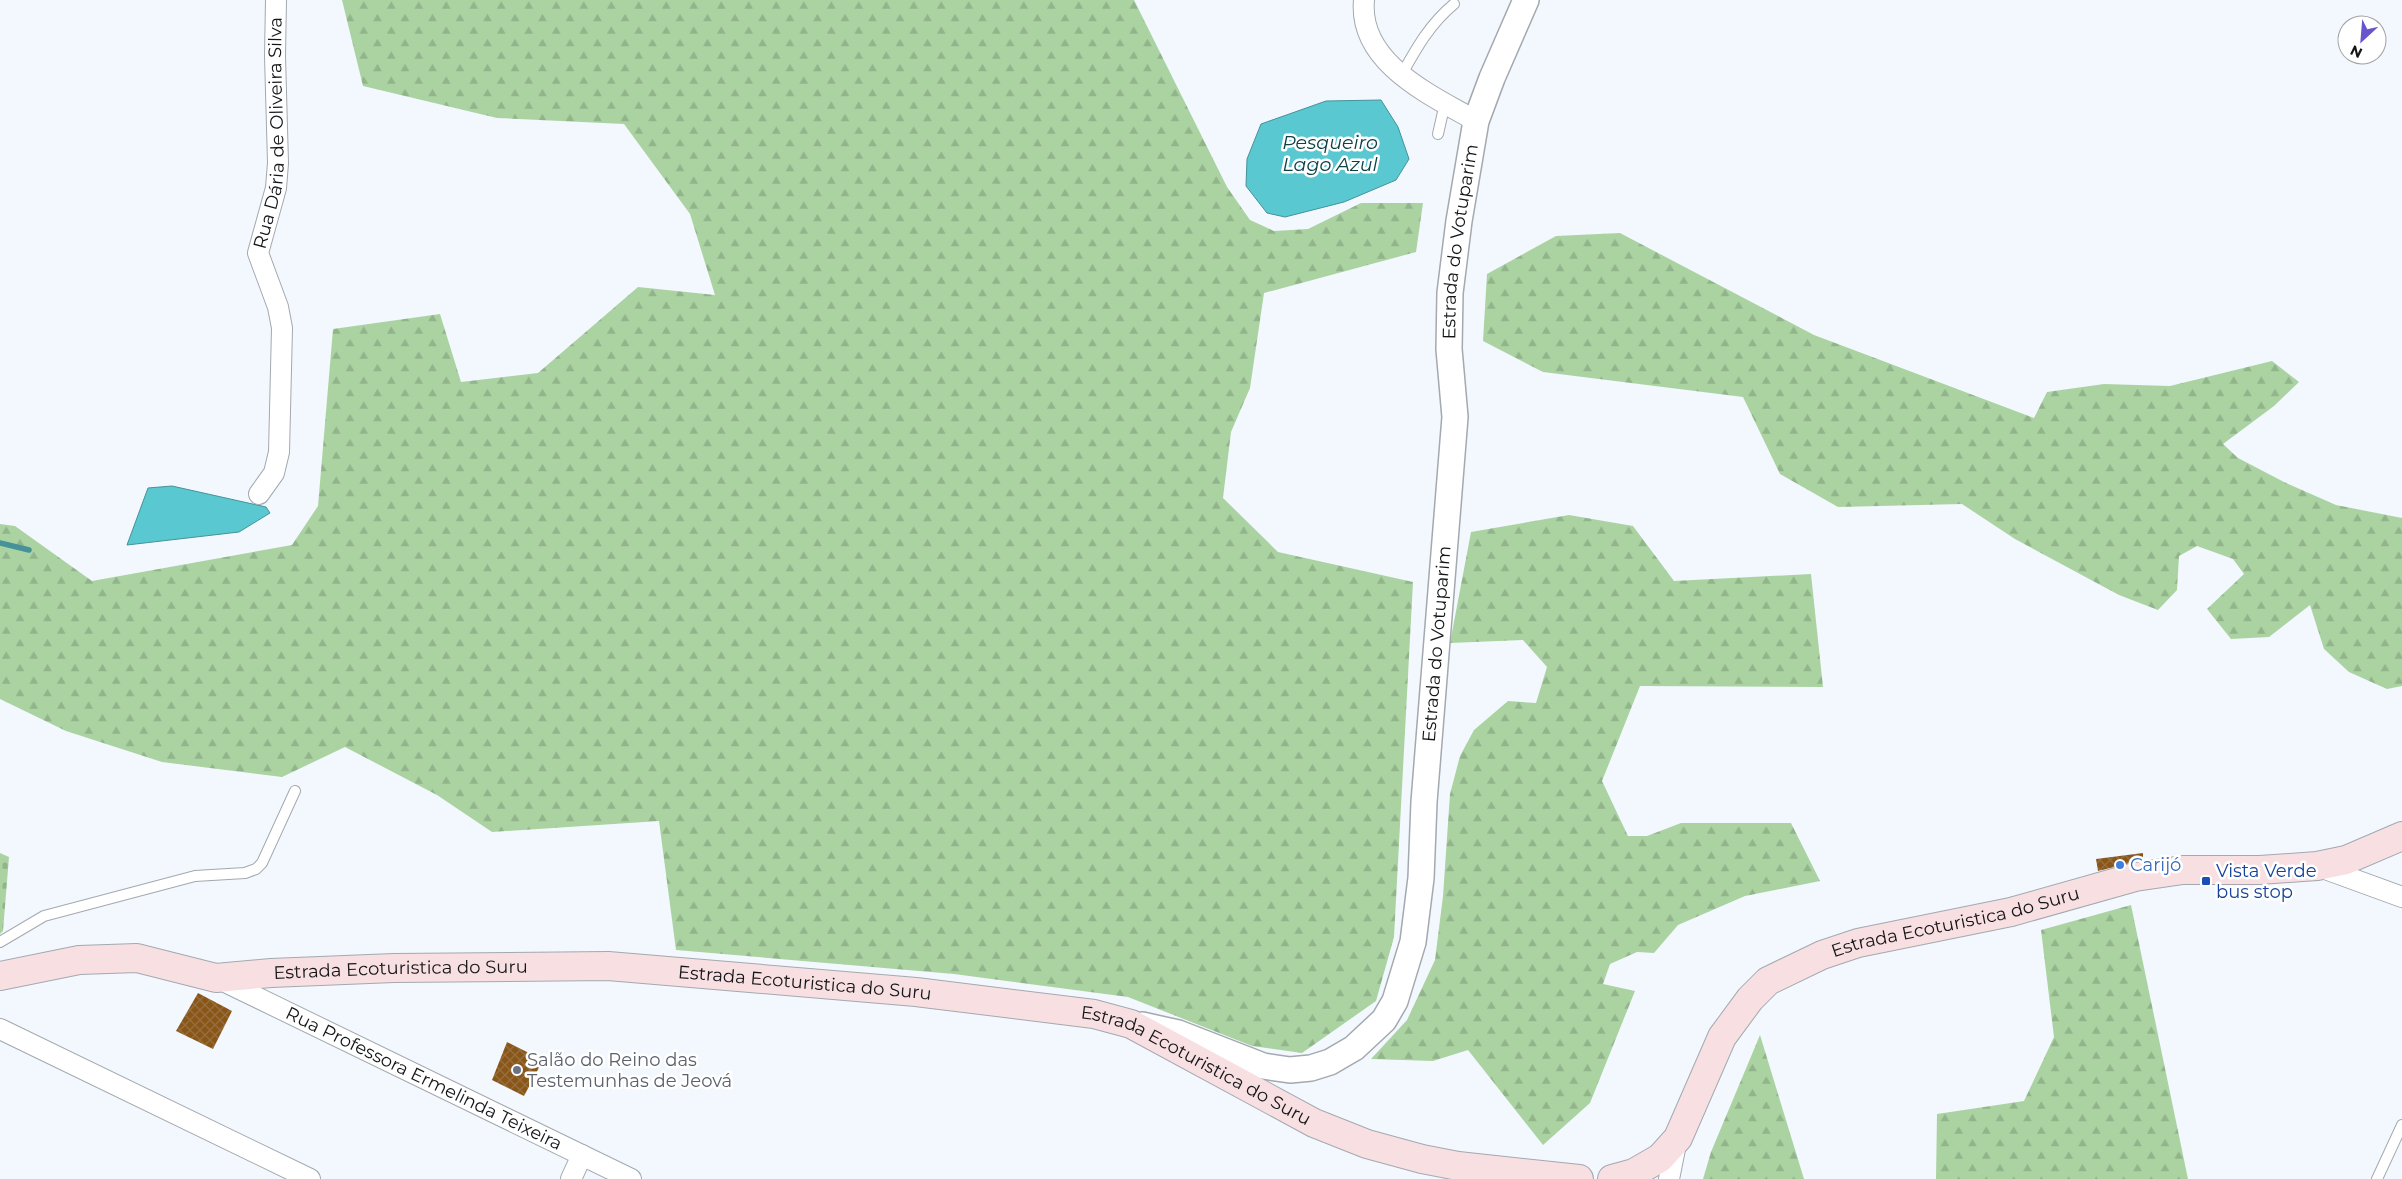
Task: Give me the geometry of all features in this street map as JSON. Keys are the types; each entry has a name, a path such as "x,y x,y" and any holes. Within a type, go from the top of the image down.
{"main road":[{"name":"Estrada Ecoturistica do Suru","path":"1612,1179 1634,1174 1660,1158 1678,1138 1711,1060 1736,1017 1768,981 1822,955 1858,943 2011,912 2135,877 2183,870 2260,870 2317,866 2346,860 2402,836"},
{"name":"Estrada Ecoturistica do Suru","path":"2,973 80,960 137,958 216,978 272,973 394,968 608,966 916,992 1094,1014 1131,1024 1314,1124 1367,1144 1422,1160 1458,1166 1579,1179"}],"street":[{"name":"Rua Dária de Oliveira Silva","path":"259,494 274,473 278,463 280,442 282,328 278,307 258,253 276,188 278,163 275,56 276,0"},
{"path":"1364,0 1363,12 1370,34 1379,52 1394,70 1476,121"},
{"name":"Estrada do Votuparim","path":"1131,1024 1178,1033 1263,1066 1290,1070 1311,1068 1330,1062 1354,1048 1384,1020 1395,1001 1413,942 1419,904 1424,802 1455,417 1450,349 1450,293 1459,221 1476,121 1492,78 1526,0"},
{"path":"2317,866 2402,896"},
{"name":"Rua Professora Ermelinda Teixeira","path":"216,978 631,1179"},
{"path":"0,1029 310,1179"},
{"path":"1669,1179 1678,1138"},
{"path":"571,1179 582,1155"}],"lane":[{"path":"1402,74 1424,34 1437,18 1454,4"},
{"path":"1438,134 1446,103"},
{"path":"0,942 44,916 195,876 245,873 256,869 262,864 295,790"},
{"path":"2377,1179 2402,1125"}],"green space":[{"path":"342,0 1134,0 1227,187 1250,220 1274,231 1308,229 1361,203 1423,203 1416,252 1264,293 1250,388 1231,432 1223,498 1278,552 1413,582 1394,937 1376,1001 1302,1053 1252,1046 1128,997 954,974 676,950 659,821 492,832 437,795 345,747 282,777 162,762 66,731 0,699 0,524 15,526 92,581 292,545 318,506 333,329 440,314 461,382 538,373 638,287 715,295 690,214 624,124 497,118 363,86"},
{"path":"1620,233 1814,335 2034,418 2047,392 2104,384 2170,386 2272,361 2299,382 2274,406 2223,444 2238,458 2284,482 2336,505 2402,518 2402,686 2387,689 2349,672 2324,649 2310,605 2269,637 2231,639 2207,609 2244,574 2233,559 2197,546 2179,556 2177,590 2158,610 2119,595 2015,539 1962,504 1838,507 1780,474 1743,397 1543,372 1483,341 1487,274 1556,236"},
{"path":"1569,515 1633,526 1674,581 1811,574 1823,687 1640,686 1602,781 1628,836 1647,836 1681,823 1791,823 1820,881 1745,896 1678,925 1654,953 1637,952 1610,964 1603,984 1635,991 1590,1103 1543,1145 1468,1050 1433,1061 1371,1059 1407,1020 1435,960 1443,896 1450,794 1460,756 1474,730 1508,701 1536,703 1547,667 1523,640 1450,643 1471,532"},
{"path":"0,853 9,857 3,931 0,934"},
{"path":"2131,905 2188,1179 1936,1179 1937,1114 2024,1101 2054,1037 2041,930"},
{"path":"1760,1035 1804,1179 1703,1179 1711,1152"}],"water":[{"name":"Pesqueiro Lago Azul","path":"1381,100 1398,127 1409,159 1396,180 1344,202 1285,217 1267,213 1246,186 1247,159 1261,124 1326,101"},
{"path":"172,486 266,507 270,513 239,532 127,545 148,488"}],"building":[{"path":"2143,853 2143,860 2098,871 2096,859"},
{"path":"198,993 232,1011 213,1049 176,1031"},
{"name":"Salão do Reino das Testemunhas de Jeová","path":"507,1042 543,1060 524,1096 492,1080"}],"waterway":[{"path":"0,543 29,550"}],"place":[{"name":"Carijó","path":"2120,865"},
{"name":"Vista Verde bus stop","path":"2206,881"},
{"name":"Salão do Reino das Testemunhas de Jeová","path":"517,1070"}]}
